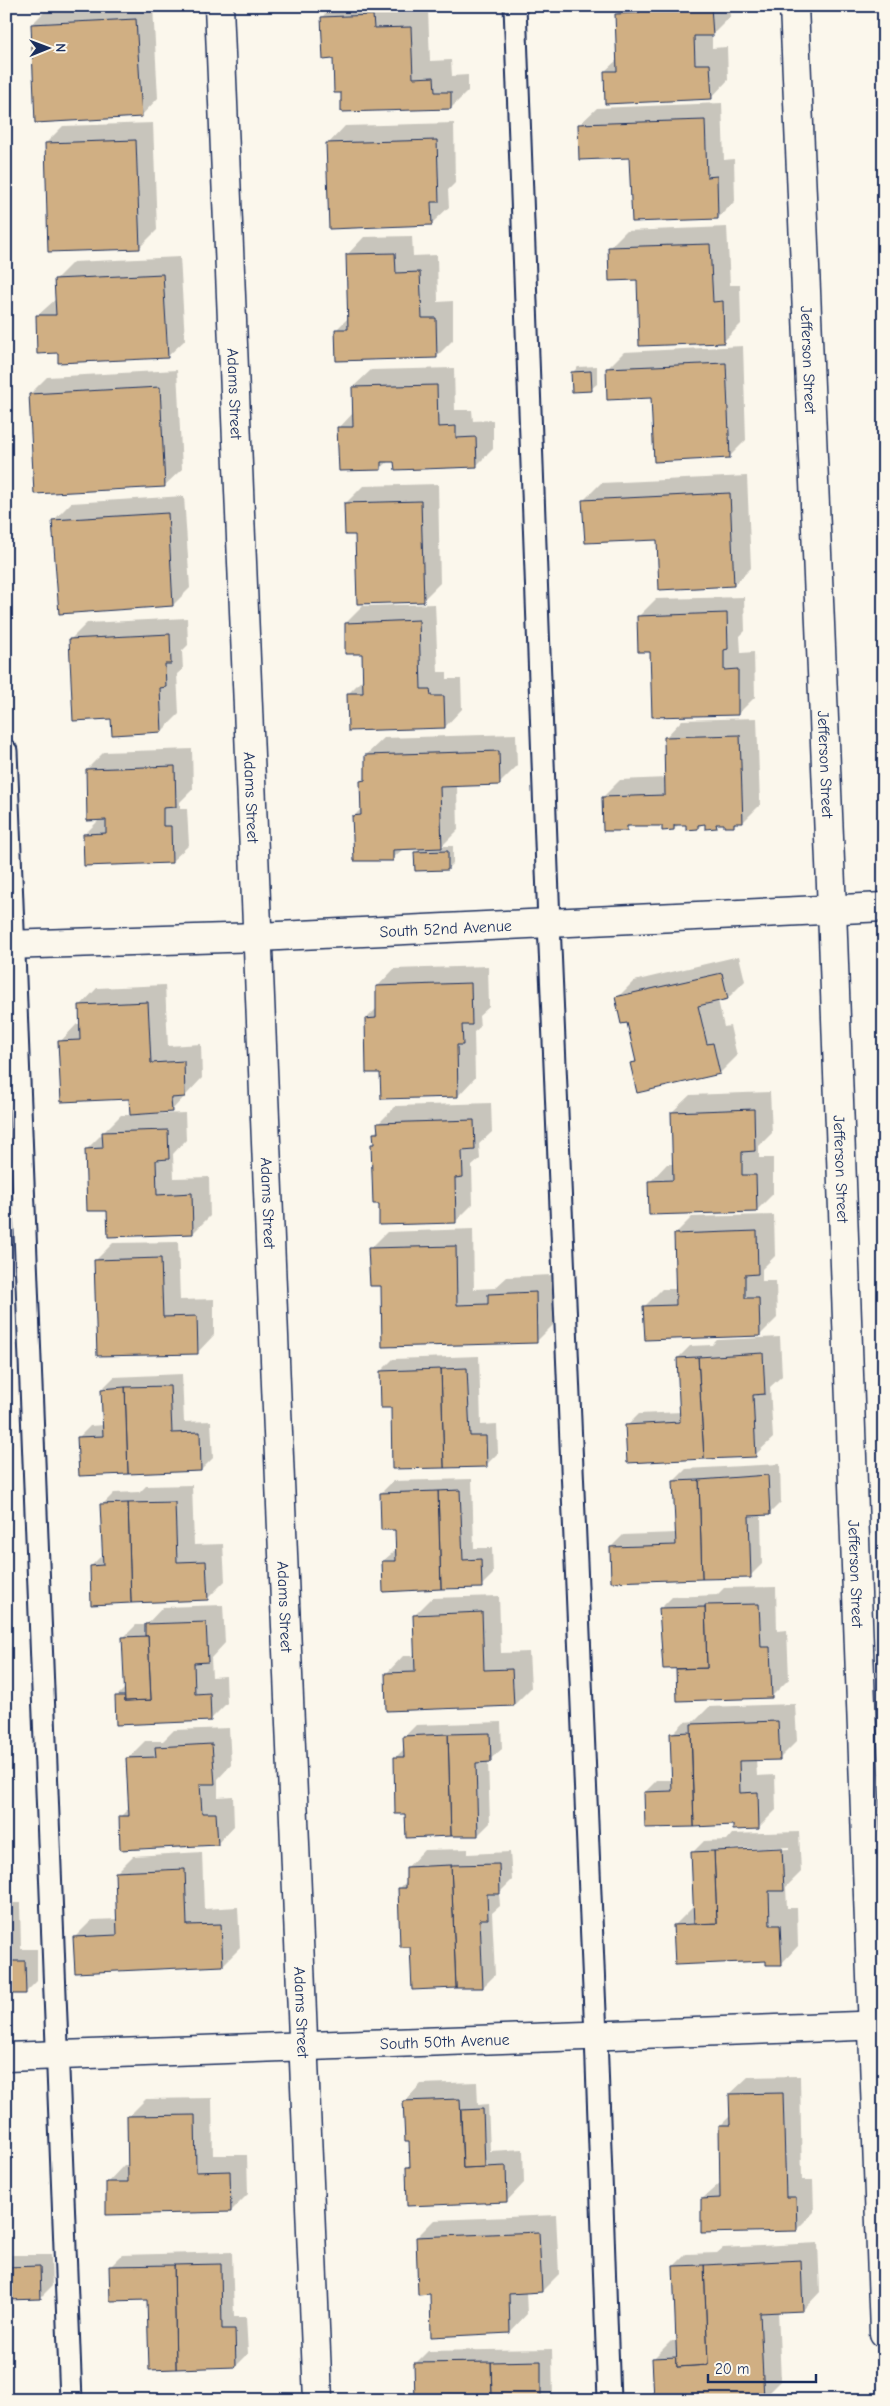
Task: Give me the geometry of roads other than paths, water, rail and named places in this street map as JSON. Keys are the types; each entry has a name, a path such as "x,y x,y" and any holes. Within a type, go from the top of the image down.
{"street":[{"name":"Adams Street","path":"219,6 318,2400"},
{"name":"Jefferson Street","path":"794,6 878,2025 884,2332"},
{"name":"South 52nd Avenue","path":"10,945 258,936 884,907"},
{"name":"South 50th Avenue","path":"6,2057 878,2025"}],"lane":[{"path":"515,6 549,923 596,2036 609,2400"},
{"path":"6,751 10,945 71,2400"}]}
